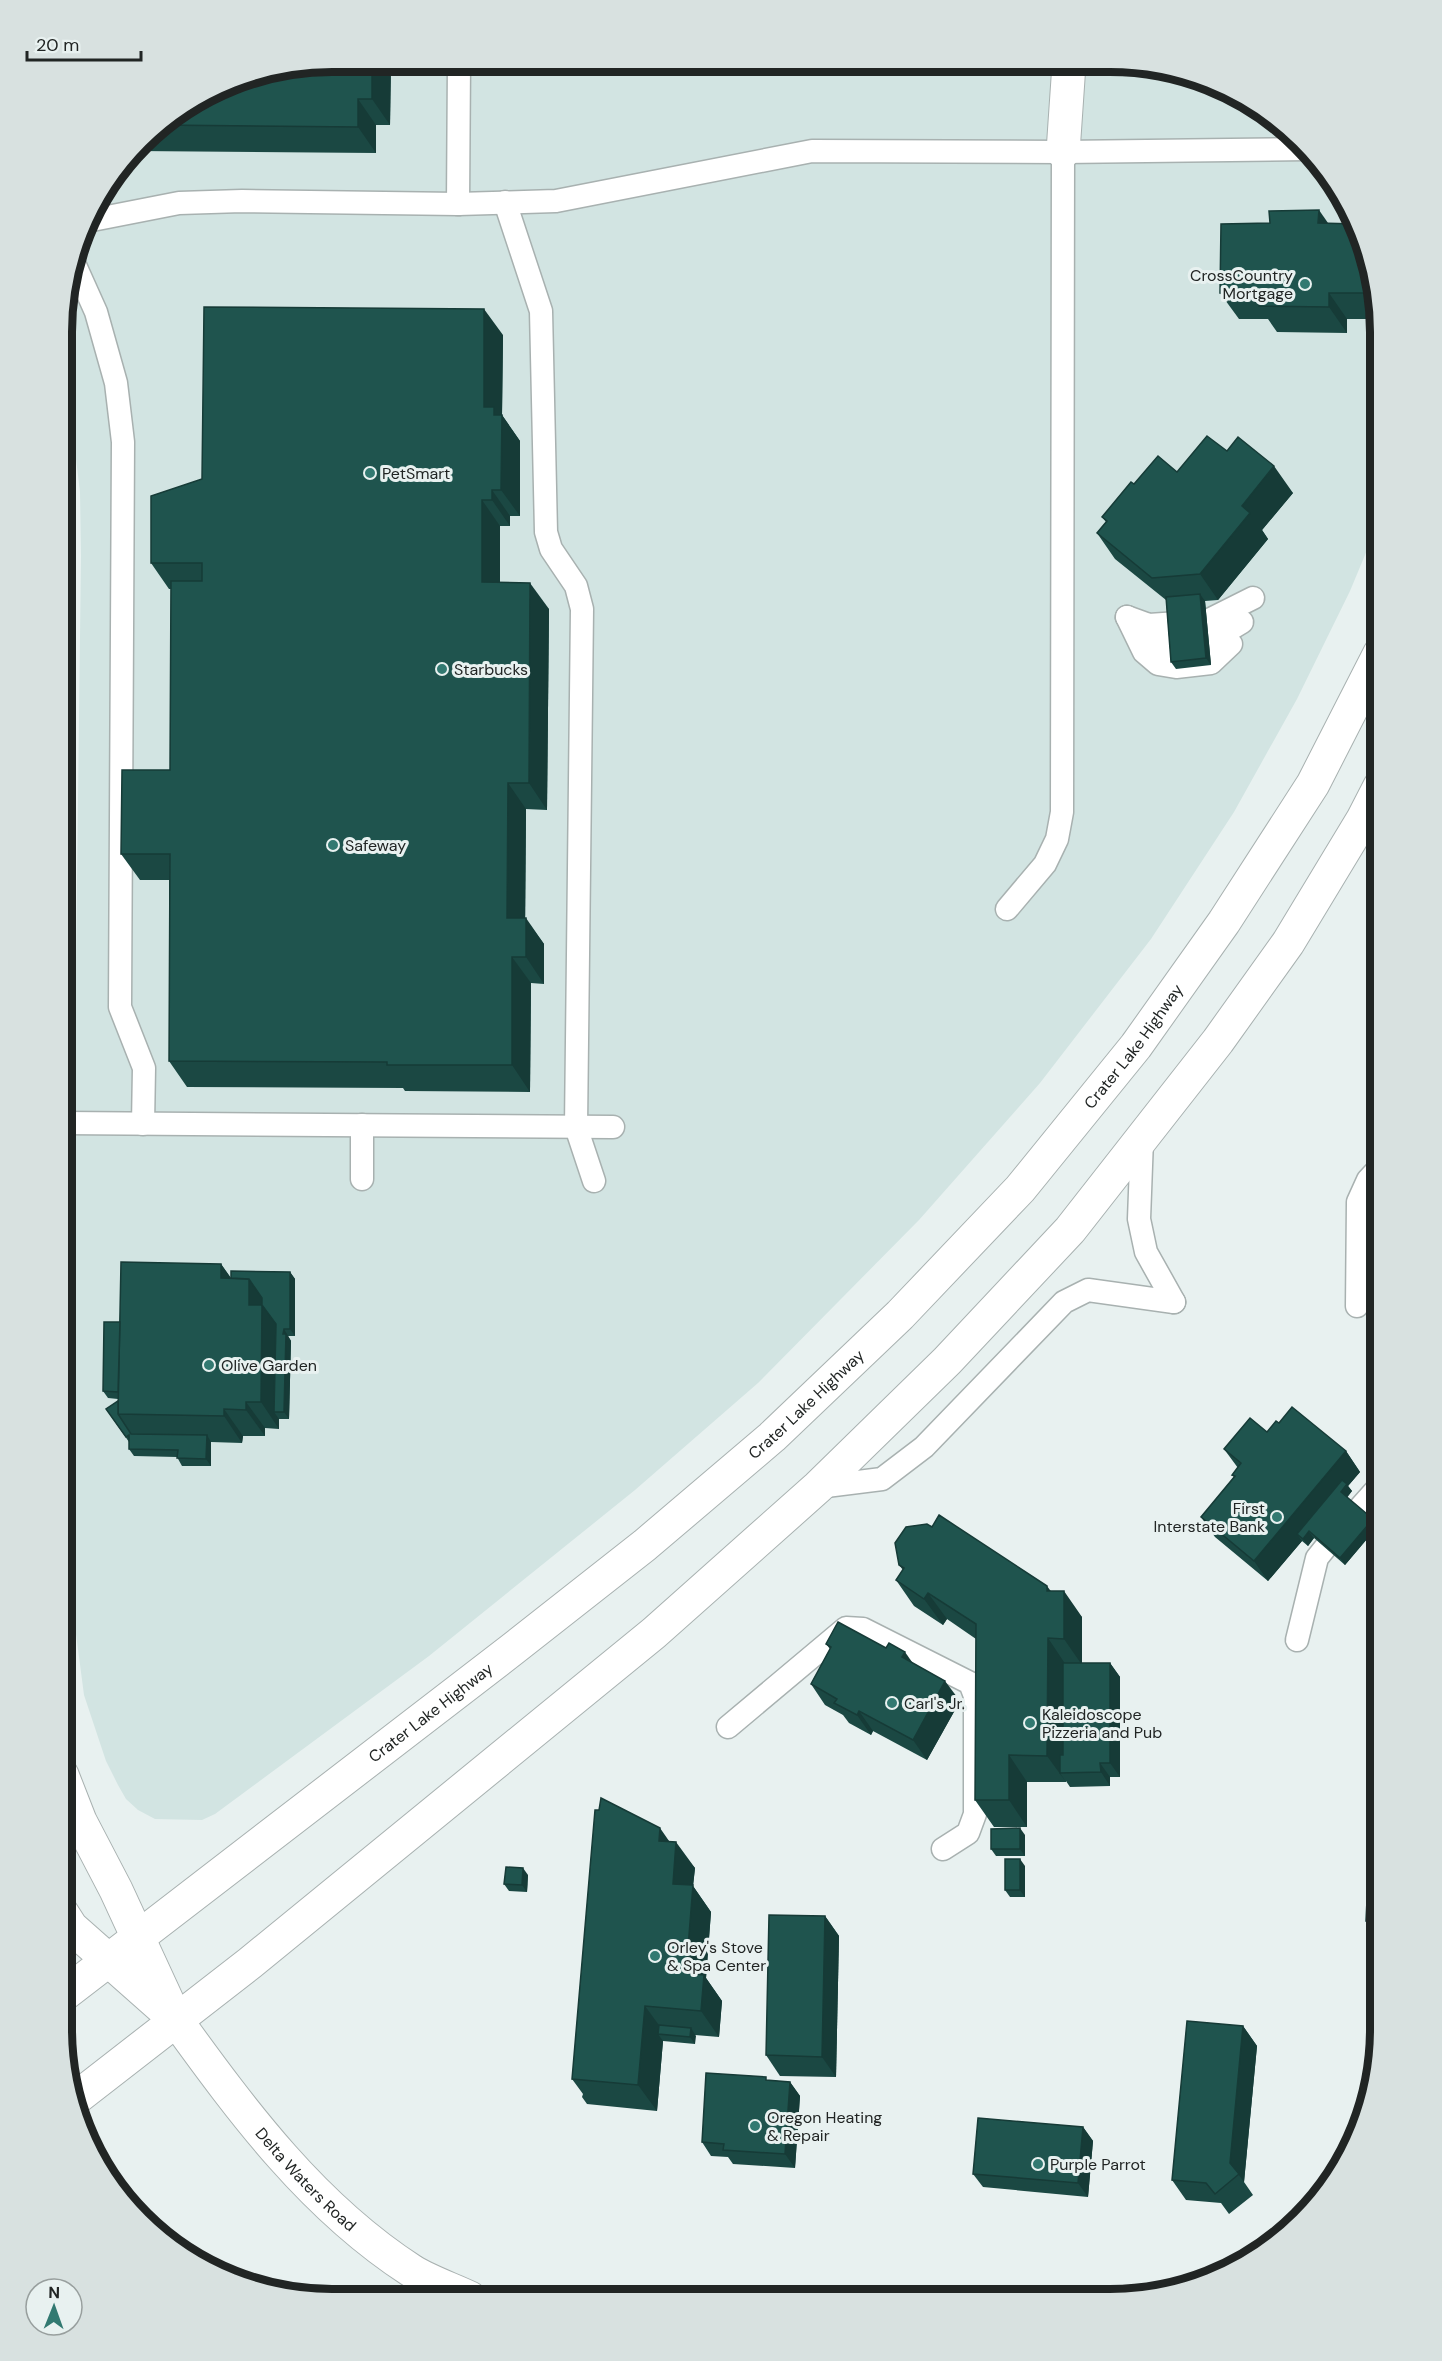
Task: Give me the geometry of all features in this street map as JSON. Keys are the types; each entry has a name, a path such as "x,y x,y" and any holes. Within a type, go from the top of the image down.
{"main road":[{"path":"1063,152 1068,72"},
{"name":"Crater Lake Highway","path":"72,1988 645,1545 772,1437 900,1315 1020,1189 1136,1046 1224,922 1313,784 1370,673"},
{"path":"80,2095 495,1765 654,1633 818,1487 947,1361 1070,1230 1218,1041 1288,943 1370,805"},
{"name":"Delta Waters Road","path":"72,1801 177,2020 234,2100 271,2146 336,2214 413,2272 431,2289"},
{"name":"Delta Waters Road","path":"72,1928 177,2020"}],"lane":[{"path":"458,204 459,72"},
{"path":"98,219 179,203 242,201 458,204 556,201 812,151 1063,152 1295,149"},
{"path":"1007,909 1045,864 1057,839 1062,812 1063,152"},
{"path":"505,202 541,311 546,532 551,549 576,586 582,609 576,1127 594,1181"},
{"path":"79,274 96,312 116,383 123,442 120,1007 144,1068 143,1124"},
{"path":"1127,617 1149,625 1207,621 1253,598"},
{"path":"1127,617 1149,642 1167,645 1209,642 1242,622"},
{"path":"1127,617 1144,652 1158,664 1176,667 1211,663 1231,644"},
{"path":"72,1123 613,1127"},
{"path":"362,1125 362,1179"},
{"path":"818,1487 882,1479 891,1473 924,1448 1064,1302 1088,1290 1174,1302 1146,1252 1139,1219 1142,1139"},
{"path":"1357,1306 1358,1202 1370,1178"},
{"path":"1358,1510 1370,1497"},
{"path":"1297,1640 1317,1558 1325,1548"},
{"path":"728,1727 846,1628 863,1629 970,1683 975,1696 975,1814 968,1833 943,1849"}],"shaded area":[{"path":"332,72 1110,72 1161,77 1210,92 1240,107 1282,136 1306,160 1326,187 1350,232 1361,264 1368,298 1370,543 1350,591 1297,699 1234,812 1151,939 1040,1083 919,1220 758,1383 635,1490 429,1656 215,1814 202,1820 155,1819 138,1810 126,1799 106,1761 84,1695 74,1619 72,1291 80,492 72,426 74,298 81,264 99,217 116,187 136,160 160,136 187,116 232,92 264,81 298,74"}],"building":[{"path":"372,72 372,99 358,99 358,127 175,125 217,99 264,81 298,74"},
{"name":"CrossCountry Mortgage","path":"1319,210 1318,223 1346,224 1361,264 1367,293 1329,293 1329,307 1259,306 1259,293 1220,293 1221,224 1270,223 1269,211"},
{"name":"Safeway","path":"204,307 484,309 484,407 494,407 494,415 502,415 501,490 492,490 492,500 482,500 482,582 530,583 529,783 508,783 507,918 526,918 526,957 512,957 512,1065 169,1061 170,854 121,854 122,770 170,770 171,581 202,581 202,563 151,563 151,496 202,479"},
{"path":"1207,436 1227,451 1238,437 1274,466 1242,506 1250,513 1200,574 1152,578 1097,533 1107,521 1102,517 1131,482 1134,484 1158,456 1177,472"},
{"path":"1200,594 1206,658 1171,662 1166,597"},
{"name":"Olive Garden","path":"121,1262 221,1264 221,1278 249,1279 249,1305 262,1305 261,1402 246,1402 246,1410 224,1409 224,1416 118,1414"},
{"path":"231,1271 290,1272 290,1329 284,1329 283,1334 286,1334 284,1412 274,1412 276,1324 262,1305 262,1298 249,1279 231,1278"},
{"path":"104,1322 120,1322 118,1392 103,1391"},
{"path":"118,1401 118,1414 131,1434 207,1435 206,1459 177,1458 178,1450 129,1449 129,1435 126,1437 106,1409"},
{"name":"First Interstate Bank","path":"1292,1407 1346,1451 1254,1561 1201,1517 1235,1476 1232,1475 1241,1463 1224,1449 1250,1418 1267,1432 1276,1421 1279,1423"},
{"path":"1342,1480 1347,1484 1341,1492 1370,1516 1370,1523 1340,1558 1309,1531 1303,1539 1297,1534"},
{"name":"Kaleidoscope Pizzeria and Pub","path":"939,1515 1047,1586 1047,1591 1064,1591 1064,1639 1048,1638 1047,1756 1009,1755 1009,1800 975,1800 976,1624 928,1593 924,1599 896,1580 904,1568 899,1565 895,1543 906,1527 927,1524 932,1527"},
{"name":"Carl's Jr.","path":"838,1622 886,1648 889,1643 905,1652 902,1657 945,1681 913,1740 859,1711 857,1715 834,1703 837,1699 811,1684 831,1647 826,1644"},
{"path":"1063,1663 1110,1663 1110,1763 1100,1763 1101,1772 1060,1773 1060,1755 1063,1755"},
{"name":"Orley's Stove & Spa Center","path":"601,1798 660,1828 659,1841 676,1842 673,1884 693,1885 686,1973 704,1975 701,2011 645,2006 638,2085 572,2079 595,1810 599,1810"},
{"path":"1020,1828 1020,1849 991,1849 991,1829"},
{"path":"1005,1859 1020,1859 1020,1890 1005,1890"},
{"path":"506,1867 523,1868 522,1885 504,1884"},
{"path":"1367,1900 1370,1900 1370,1921 1366,1921"},
{"path":"769,1915 825,1916 822,2057 766,2055"},
{"path":"1187,2021 1243,2026 1230,2163 1239,2174 1215,2194 1206,2183 1172,2180"},
{"path":"659,2025 691,2028 690,2037 658,2034"},
{"name":"Oregon Heating & Repair","path":"706,2073 766,2077 766,2080 790,2082 785,2154 723,2150 724,2144 702,2142"},
{"name":"Purple Parrot","path":"978,2118 1083,2127 1078,2183 973,2174"}],"place":[{"name":"CrossCountry Mortgage","path":"1305,284"},
{"name":"PetSmart","path":"370,473"},
{"name":"Starbucks","path":"442,669"},
{"name":"Safeway","path":"333,845"},
{"name":"Olive Garden","path":"209,1365"},
{"name":"First Interstate Bank","path":"1277,1517"},
{"name":"Carl's Jr.","path":"892,1703"},
{"name":"Kaleidoscope Pizzeria and Pub","path":"1030,1723"},
{"name":"Orley's Stove & Spa Center","path":"655,1956"},
{"name":"Oregon Heating & Repair","path":"755,2126"},
{"name":"Purple Parrot","path":"1038,2164"}]}
